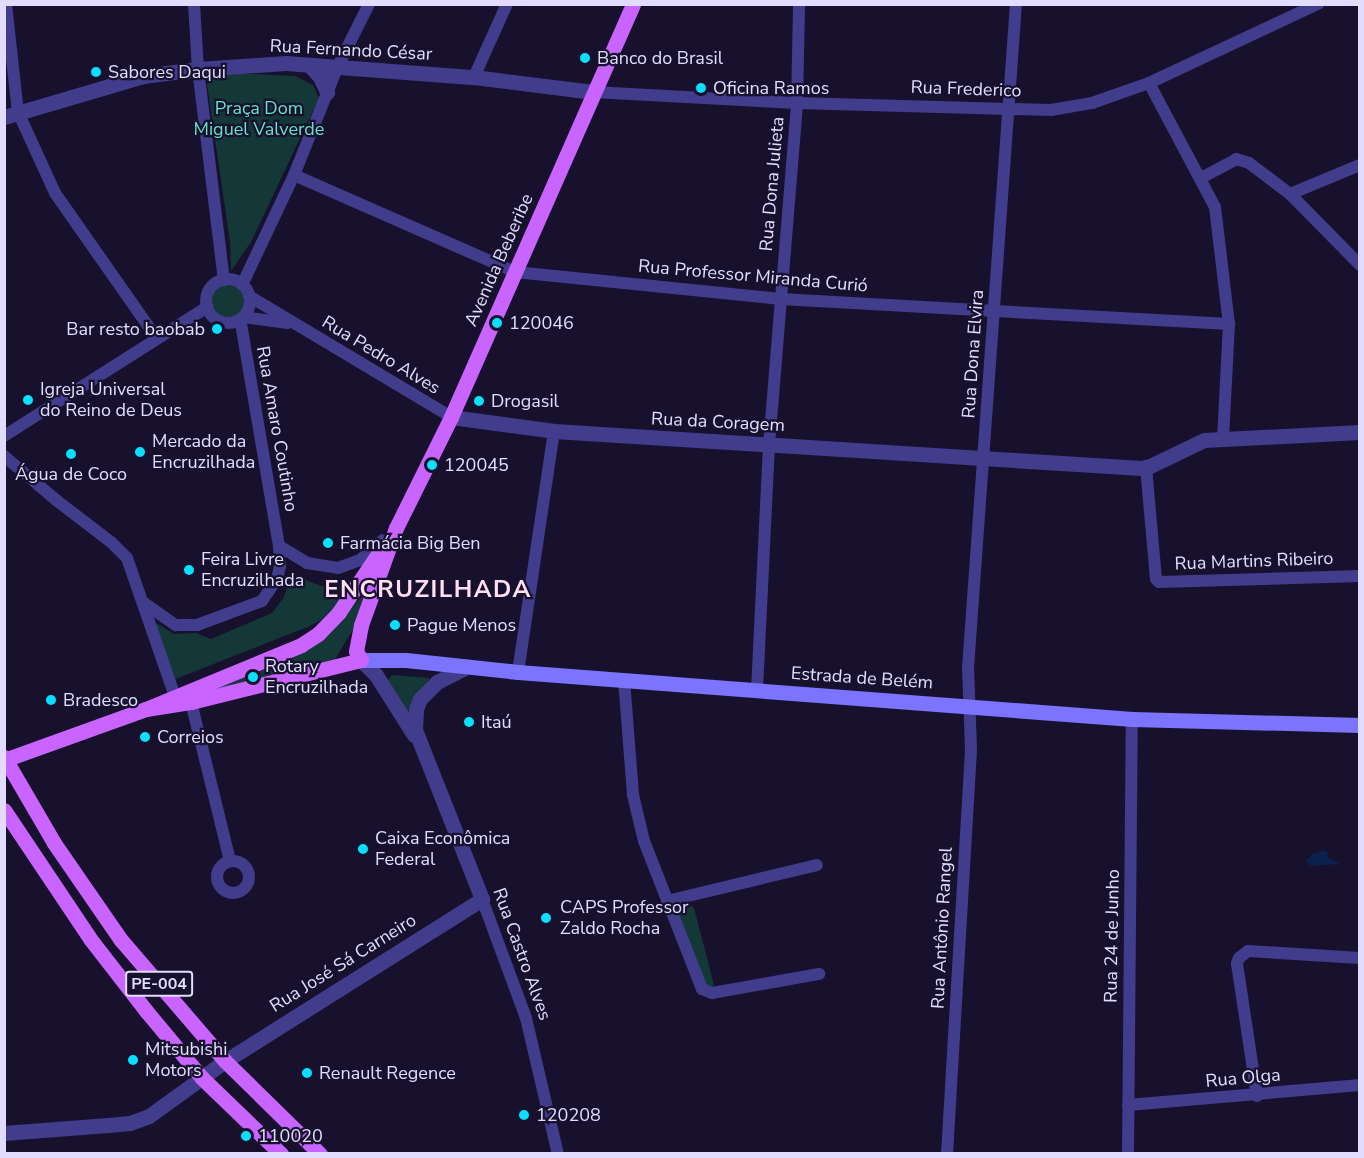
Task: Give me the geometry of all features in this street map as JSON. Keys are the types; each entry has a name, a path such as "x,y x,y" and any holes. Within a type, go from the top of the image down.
{"main road":[{"name":"Avenida Beberibe","path":"361,660 356,651 361,625 396,528 451,417 633,4"},
{"name":"Avenida Beberibe","path":"183,700 286,653 318,634 339,612 396,528"},
{"name":"Estrada de Belém","path":"361,660 406,660 518,672 1132,719 1359,725"},
{"path":"5,759 146,709 361,660"},
{"name":"PE-004","path":"5,759 54,843 121,940 225,1061 320,1154"},
{"name":"PE-004","path":"4,810 91,940 202,1078 281,1154"}],"street":[{"path":"6,4 11,115 55,193 156,337"},
{"path":"194,4 198,69 224,280"},
{"path":"224,280 212,286 208,292 207,307 220,321 234,322 241,318 248,309 245,290 338,66 369,4"},
{"path":"474,77 507,4"},
{"name":"Rua Dona Julieta","path":"757,690 769,445 797,103 799,4"},
{"name":"Rua Dona Elvira","path":"970,706 968,668 1016,4"},
{"name":"Rua Frederico","path":"593,92 797,103 1051,110 1074,106 1149,83 1318,4"},
{"path":"309,65 320,77 327,92"},
{"name":"Rua Fernando César","path":"11,115 123,81 198,69 338,66 474,77 593,92"},
{"path":"1149,83 1215,207 1230,324 1223,437"},
{"path":"1201,178 1236,159 1242,159 1290,194 1359,265"},
{"path":"1290,194 1359,165"},
{"name":"Rua Professor Miranda Curió","path":"294,175 515,272 781,299 1230,324"},
{"path":"224,280 245,290"},
{"name":"Rua Pedro Alves","path":"245,290 292,323 451,417"},
{"path":"4,436 156,337 207,307"},
{"name":"Rua Pedro Alves","path":"241,318 292,323"},
{"name":"Rua Amaro Coutinho","path":"144,603 168,621 183,626 197,625 262,601 277,579 280,566 279,546 241,318"},
{"name":"Rua da Coragem","path":"451,417 554,431 1146,467"},
{"path":"518,672 554,431"},
{"path":"1146,467 1195,443 1223,437 1359,432"},
{"path":"4,456 111,542 131,565 183,700 230,861"},
{"name":"Rua Martins Ribeiro","path":"1146,467 1156,579 1159,582 1359,576"},
{"path":"279,546 307,563 338,568 360,560 396,528"},
{"name":"Rua Castro Alves","path":"361,660 376,675 417,740 482,899 526,1018 558,1154"},
{"name":"Rua Castro Alves","path":"417,740 414,719 420,699 437,682 466,667"},
{"path":"624,680 633,795 644,841 702,989 712,993 819,974"},
{"name":"Rua Antônio Rangel","path":"947,1154 972,749 970,706"},
{"name":"Rua 24 de Junho","path":"1128,1154 1132,719"},
{"path":"667,901 817,865"},
{"name":"Rua José Sá Carneiro","path":"4,1133 130,1123 163,1107 225,1061 482,899"},
{"path":"1257,1096 1237,963 1239,958 1248,951 1359,958"},
{"name":"Rua Olga","path":"1128,1105 1257,1096 1359,1085"}],"green space":[{"name":"Praça Dom Miguel Valverde","path":"235,73 295,76 313,85 319,98 251,242 231,271 230,242 207,84 213,76"},
{"path":"228,280 236,281 243,286 248,293 248,309 243,316 236,321 228,322 220,321 213,316 208,309 207,301 208,293 213,286 220,281"},
{"path":"291,574 321,586 331,586 353,580 342,600 321,620 173,680 153,621 174,634 196,633 211,639 272,613 284,597"},
{"path":"365,593 355,626 334,661 292,669 180,699 293,656 313,644 342,619"},
{"path":"392,675 430,678 408,715 388,680"},
{"path":"683,903 689,903 694,908 714,985 708,991 678,913"}],"water":[{"path":"1328,852 1327,857 1340,864 1311,866 1306,861 1314,853"}],"place":[{"name":"Banco do Brasil","path":"585,58"},
{"name":"Sabores Daqui","path":"96,72"},
{"name":"Oficina Ramos","path":"701,88"},
{"name":"120046","path":"497,323"},
{"name":"Bar resto baobab","path":"217,329"},
{"name":"Igreja Universal do Reino de Deus","path":"28,400"},
{"name":"Drogasil","path":"479,401"},
{"name":"Mercado da Encruzilhada","path":"140,452"},
{"name":"Água de Coco","path":"71,454"},
{"name":"120045","path":"432,465"},
{"name":"Farmácia Big Ben","path":"328,543"},
{"name":"Feira Livre Encruzilhada","path":"189,570"},
{"name":"Pague Menos","path":"395,625"},
{"name":"Rotary Encruzilhada","path":"253,677"},
{"name":"Bradesco","path":"51,700"},
{"name":"Itaú","path":"469,722"},
{"name":"Correios","path":"145,737"},
{"name":"Caixa Econômica Federal","path":"363,849"},
{"name":"CAPS Professor Zaldo Rocha","path":"546,918"},
{"name":"Mitsubishi Motors","path":"133,1060"},
{"name":"Renault Regence","path":"307,1073"},
{"name":"120208","path":"524,1115"},
{"name":"110020","path":"246,1136"}],"district":[{"name":"ENCRUZILHADA","path":"428,590"}]}
